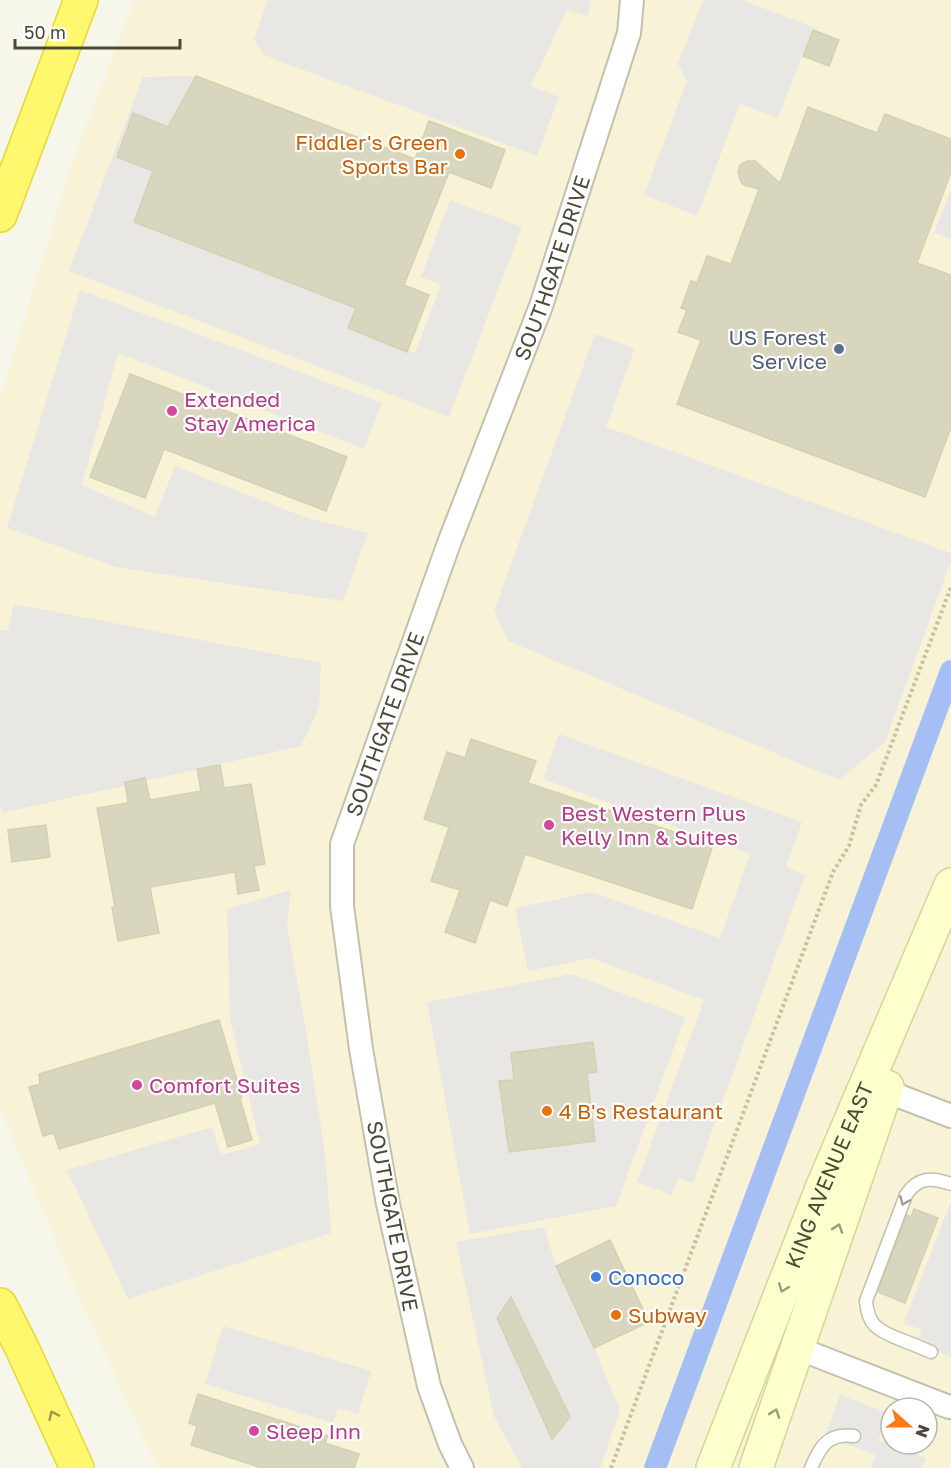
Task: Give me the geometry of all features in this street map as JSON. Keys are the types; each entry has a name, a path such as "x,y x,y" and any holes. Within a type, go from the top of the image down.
{"highway":[{"path":"0,215 81,0"},
{"path":"0,242 46,92"},
{"path":"0,1305 77,1468"}],"main road":[{"name":"KING AVENUE EAST","path":"713,1468 823,1186 951,885"},
{"name":"KING AVENUE EAST","path":"756,1468 951,901"}],"street":[{"name":"SOUTHGATE DRIVE","path":"462,1468 450,1444 429,1386 388,1204 361,1050 342,906 342,844 449,543 541,306 629,33 632,0"},
{"path":"886,1091 951,1116"},
{"path":"797,1348 949,1407"}],"lane":[{"path":"931,1352 881,1331 872,1322 867,1312 866,1300 906,1195 912,1185 924,1180 938,1179 951,1184"},
{"path":"811,1468 819,1449 830,1440 844,1435 854,1436"}],"path":[{"path":"611,1468 833,872 849,846 861,805 876,785 951,587"}],"shaded area":[{"path":"134,0 951,0 951,1468 157,1468 76,1289 0,1108 0,399 72,163"},
{"path":"268,0 591,0 588,16 567,10 531,86 559,97 537,156 263,54 254,39"},
{"path":"703,0 742,0 813,27 778,118 740,104 697,216 644,195 687,81 678,64"},
{"path":"196,76 168,127 133,114 117,157 153,171 134,223 356,308 348,329 415,353 441,285 421,277 450,200 522,227 449,417 69,271 143,77"},
{"path":"951,189 951,239 934,233"},
{"path":"80,290 382,403 364,449 118,353 82,485 155,517 175,466 307,518 368,533 343,601 116,567 7,528"},
{"path":"595,334 635,348 606,427 951,553 951,561 885,742 839,780 508,641 494,611"},
{"path":"14,604 321,663 319,708 301,746 2,813 0,806 0,631 8,630"},
{"path":"559,734 802,822 786,867 805,875 693,1183 678,1178 672,1195 637,1182 704,1000 591,958 528,971 515,908 592,892 720,938 750,854 543,779"},
{"path":"291,890 287,925 325,1153 331,1233 128,1299 67,1170 212,1127 221,1155 260,1144 230,1018 227,909"},
{"path":"571,974 685,1017 616,1206 470,1234 427,1002"},
{"path":"951,1201 951,1357 916,1344 922,1330 904,1323"},
{"path":"544,1227 556,1266 594,1347 620,1410 600,1468 522,1468 494,1416 456,1242"},
{"path":"223,1326 371,1371 358,1414 338,1408 333,1423 205,1384"},
{"path":"840,1395 879,1410 879,1456 926,1458 922,1468 871,1468 875,1455 825,1436"}],"building":[{"path":"813,30 839,40 829,66 803,56"},
{"path":"196,76 415,159 429,121 505,150 491,188 449,172 404,285 429,295 407,352 348,328 356,308 134,222 153,171 117,157 133,113 168,127"},
{"path":"808,107 877,133 885,114 951,139 951,172 917,263 951,275 951,427 925,497 677,404 701,340 678,332 687,310 681,308 691,281 697,283 707,256 731,264 759,189 741,182 738,173 740,165 747,161 755,161 780,183"},
{"name":"Extended Stay America","path":"130,374 347,457 326,511 164,449 145,498 90,477"},
{"name":"Best Western Plus Kelly Inn & Suites","path":"471,739 536,761 528,783 713,845 692,909 525,854 507,906 490,900 475,943 445,932 460,890 431,881 449,827 424,819 447,752 465,758"},
{"path":"220,765 224,788 251,784 265,864 254,866 259,890 238,894 235,872 150,887 159,933 118,941 112,907 115,907 97,808 128,803 125,782 145,778 150,800 201,791 197,769"},
{"path":"46,825 50,857 12,862 8,830"},
{"name":"Comfort Suites","path":"219,1020 252,1140 228,1147 215,1103 59,1149 54,1133 43,1136 29,1087 40,1084 39,1074"},
{"name":"4 B's Restaurant","path":"593,1042 597,1072 587,1073 595,1141 509,1152 499,1081 514,1080 511,1053"},
{"path":"914,1209 938,1218 905,1303 878,1292 907,1215 911,1217"},
{"path":"610,1240 649,1322 594,1348 556,1266"},
{"path":"511,1297 570,1417 552,1439 497,1318"},
{"name":"Sleep Inn","path":"198,1394 328,1436 325,1443 359,1454 354,1468 262,1468 191,1445 197,1426 189,1423"}],"waterway":[{"path":"655,1468 951,671"}],"place":[{"name":"Fiddler's Green Sports Bar","path":"460,154"},
{"name":"US Forest Service","path":"839,349"},
{"name":"Extended Stay America","path":"172,411"},
{"name":"Best Western Plus Kelly Inn & Suites","path":"549,825"},
{"name":"Comfort Suites","path":"137,1085"},
{"name":"4 B's Restaurant","path":"547,1111"},
{"name":"Conoco","path":"596,1277"},
{"name":"Subway","path":"616,1315"},
{"name":"Sleep Inn","path":"254,1431"}]}
